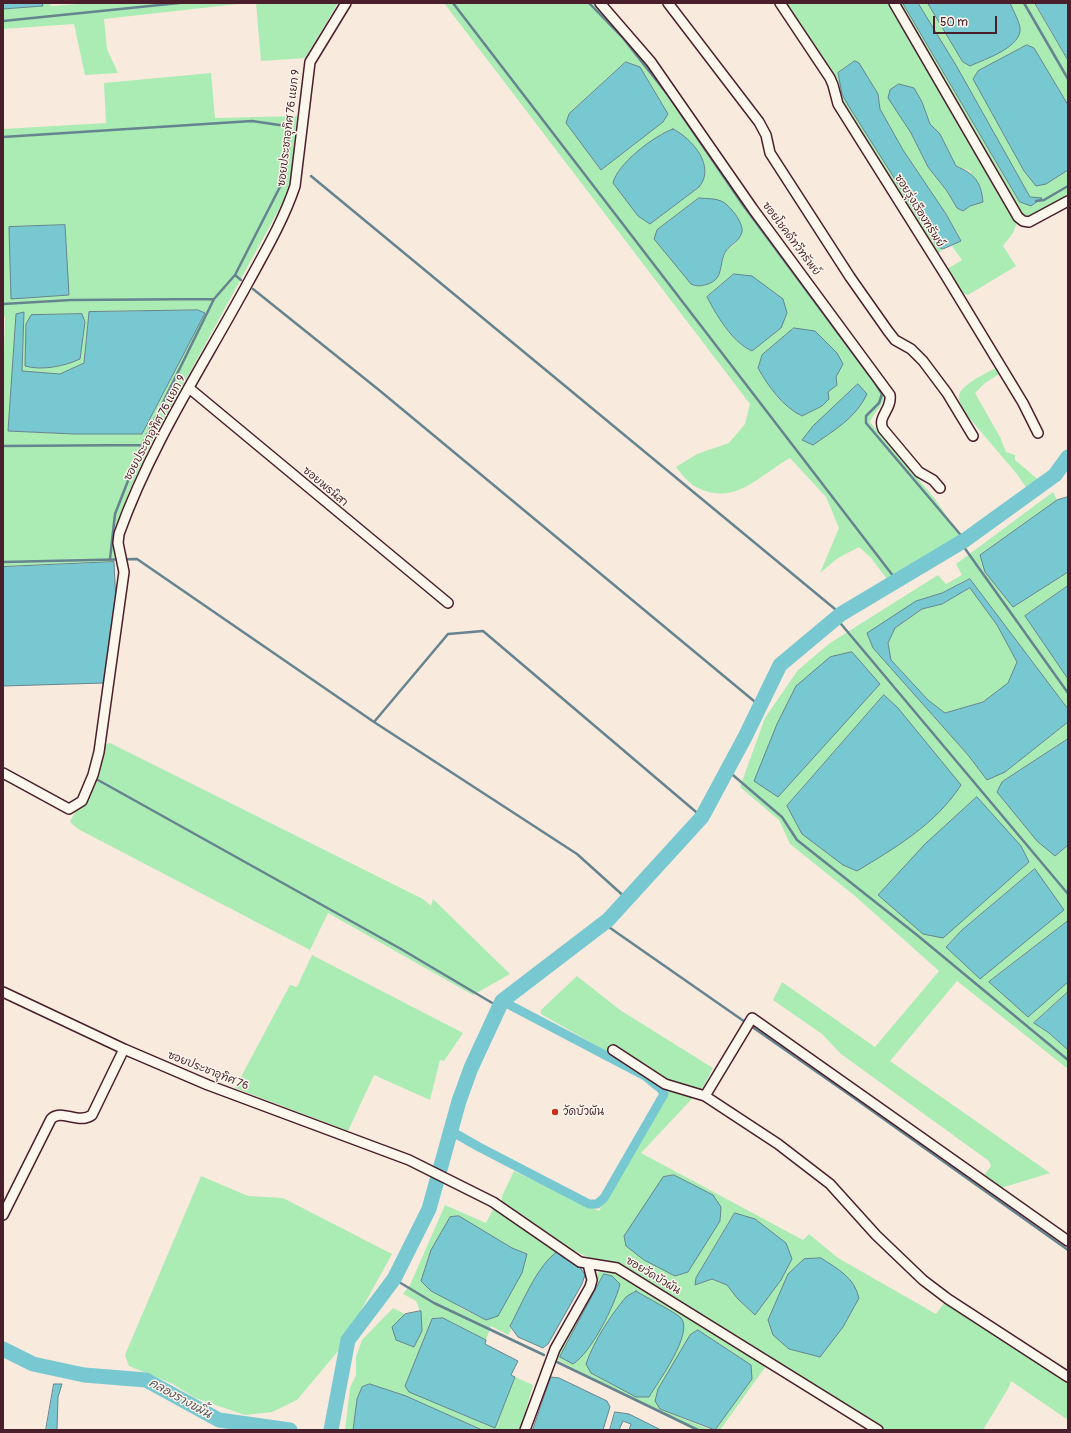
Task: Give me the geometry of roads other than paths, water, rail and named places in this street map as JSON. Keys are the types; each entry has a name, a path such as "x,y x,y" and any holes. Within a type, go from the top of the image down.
{"street":[{"name":"ซอยประชาอุทิศ 76 แยก 9","path":"3,773 69,809 82,801 88,789 99,752 121,602 124,572 118,544 119,534 143,473 189,388 236,307 289,204 295,186 310,62 346,3"},
{"name":"ซอยโชคดีทวีทรัพย์","path":"600,3 651,62 753,209 890,395 891,404 881,419 880,424 883,429 919,472 934,480 940,488"},
{"path":"668,3 759,122 766,135 770,153 850,277 895,340 911,349 923,361 947,393 973,436"},
{"name":"ซอยรุ่งเรืองทรัพย์","path":"780,3 830,78 834,85 838,104 946,276 1023,403 1038,433"},
{"path":"894,3 1018,217 1023,221 1029,222 1068,201"},
{"name":"ซอยพรนิสา","path":"189,388 448,603"},
{"name":"ซอยประชาอุทิศ 76","path":"3,992 124,1049 208,1085 409,1160"},
{"path":"705,1096 752,1018 1068,1242"},
{"path":"3,1215 51,1119 59,1115 86,1119 92,1115 124,1049"},
{"path":"613,1050 665,1084 705,1096 816,1172 844,1198 876,1235 923,1280 948,1299 1068,1377"},
{"name":"ซอยวัดบัวผัน","path":"409,1160 471,1190 511,1213 580,1262 608,1265 617,1268 878,1430"},
{"path":"525,1430 554,1349 590,1287 592,1280 588,1264"}],"water":[{"path":"3,3 42,3 43,6 3,9"},
{"path":"903,3 918,3 957,67 1030,197 1042,198 1031,206 1020,202"},
{"path":"928,3 1010,3 1020,27 1019,34 1016,41 1002,51 970,66 963,62"},
{"path":"1035,3 1068,3 1068,60"},
{"path":"1027,45 1034,48 1068,105 1068,170 1046,184 1036,186 1024,171 973,79 978,71"},
{"path":"855,61 859,63 878,94 880,109 903,150 946,214 961,241 943,249 938,247 848,105 842,94 838,73"},
{"path":"626,62 640,67 668,114 663,122 601,170 566,123 569,114"},
{"path":"899,84 914,88 922,102 930,124 940,134 956,166 968,172 979,184 983,202 970,206 963,211 957,208 947,191 928,167 911,133 888,98 890,90"},
{"path":"673,129 688,139 700,154 704,162 704,179 699,187 650,224 638,216 613,183 616,175 629,159 657,137"},
{"path":"699,198 716,199 728,206 741,224 742,232 737,241 726,251 717,278 708,284 696,286 691,284 654,239 657,230"},
{"path":"65,225 69,295 11,299 9,227"},
{"path":"734,274 752,276 783,299 787,313 781,328 752,351 738,341 726,328 707,297"},
{"path":"198,310 205,313 142,434 74,434 8,431 16,314 24,312 22,371 60,374 84,363 89,312"},
{"path":"82,314 85,322 80,359 67,364 46,368 25,366 26,324 31,315"},
{"path":"794,328 815,331 837,353 843,364 836,377 837,385 828,392 829,399 822,406 802,416 782,402 766,382 758,368 762,355"},
{"path":"858,384 867,394 857,410 850,417 813,445 802,440 813,426"},
{"path":"1068,497 1068,572 1013,607 985,572 980,555 1057,500"},
{"path":"114,562 116,605 104,683 3,686 3,567"},
{"path":"970,579 1068,709 1068,722 1005,772 987,780 968,755 873,648 867,633 916,601 942,593","holes":["970,588 997,625 1017,662 1008,683 983,702 945,713 928,700 891,660 888,643 895,628 922,609 942,604"]},
{"path":"1068,586 1068,679 1025,616"},
{"path":"852,652 880,684 778,797 754,781 777,724 796,686 830,657"},
{"path":"884,695 898,708 961,785 940,812 914,834 857,871 843,865 802,834 787,806"},
{"path":"1068,739 1068,845 1055,856 1037,841 997,792 1002,782"},
{"path":"977,797 1021,846 1029,862 943,938 923,934 878,895 925,844"},
{"path":"1035,869 1064,910 980,979 946,947 962,930"},
{"path":"1068,921 1068,982 1028,1017 989,982"},
{"path":"1068,992 1068,1050 1049,1033 1034,1023"},
{"path":"674,1175 713,1195 721,1207 720,1221 688,1272 675,1276 644,1260 626,1246 624,1236 663,1177"},
{"path":"735,1213 755,1219 786,1243 792,1259 781,1280 755,1315 737,1298 727,1285 712,1279 695,1285 696,1278"},
{"path":"459,1216 512,1248 527,1254 522,1273 498,1316 486,1320 431,1291 421,1281 431,1250 450,1217"},
{"path":"558,1251 580,1267 585,1275 582,1284 548,1344 543,1348 518,1337 510,1326 537,1275 550,1257"},
{"path":"821,1258 840,1270 850,1279 859,1298 843,1327 820,1357 789,1349 773,1335 768,1320 788,1274 804,1259"},
{"path":"604,1274 612,1276 620,1284 617,1293 608,1316 601,1328 587,1350 573,1364 560,1357"},
{"path":"636,1291 678,1315 684,1325 683,1335 679,1346 667,1369 649,1397 636,1397 591,1373 586,1364 593,1346 608,1320 626,1297"},
{"path":"421,1311 422,1331 414,1347 396,1340 392,1327 405,1314"},
{"path":"443,1318 486,1340 485,1344 518,1361 511,1375 515,1377 495,1428 409,1392 405,1386 432,1319"},
{"path":"698,1330 751,1365 752,1379 715,1430 660,1409 655,1401 658,1389 690,1335"},
{"path":"551,1377 559,1378 607,1401 610,1407 603,1430 533,1430"},
{"path":"54,1384 62,1384 58,1397 57,1430 46,1430"},
{"path":"370,1384 406,1396 482,1430 353,1430 357,1399 362,1387"},
{"path":"615,1412 629,1414 661,1430 629,1430 631,1424 623,1421 619,1430 610,1430"}],"waterway":[{"path":"3,21 179,3"},
{"path":"453,3 897,581"},
{"path":"589,3 623,38 668,95 743,205 875,383 882,394 879,403 866,416 866,423 965,540"},
{"path":"1024,3 1068,79"},
{"path":"3,137 252,121 286,126 289,146 284,179 235,275"},
{"path":"311,176 841,614"},
{"path":"1036,201 1044,200 1068,186"},
{"path":"3,304 71,300 214,299 235,275 241,280"},
{"path":"253,289 379,390 760,706"},
{"path":"110,559 115,514 142,445 214,299"},
{"path":"3,446 142,445"},
{"path":"331,1430 348,1340 394,1279 429,1209 459,1101 471,1068 502,1001 608,920 702,817 745,737 780,665 841,614 965,540 1055,475 1068,457"},
{"path":"961,543 1068,693"},
{"path":"3,562 137,559 374,722 577,854 627,899"},
{"path":"836,618 1068,894"},
{"path":"374,722 448,634 483,631 702,817"},
{"path":"727,770 782,817 797,840 917,935 1068,1060"},
{"path":"98,780 401,949 499,1007"},
{"path":"603,923 847,1093 1068,1250"},
{"path":"451,1131 589,1204 597,1204 604,1198 664,1094 661,1089 645,1076 502,1001"},
{"path":"394,1279 434,1303 544,1355"},
{"name":"คลองรางขมิ้น","path":"3,1349 33,1364 84,1375 146,1380 219,1420 290,1430"},
{"path":"557,1362 698,1430"}],"place":[{"name":"วัดบัวผัน","path":"555,1112"}]}
